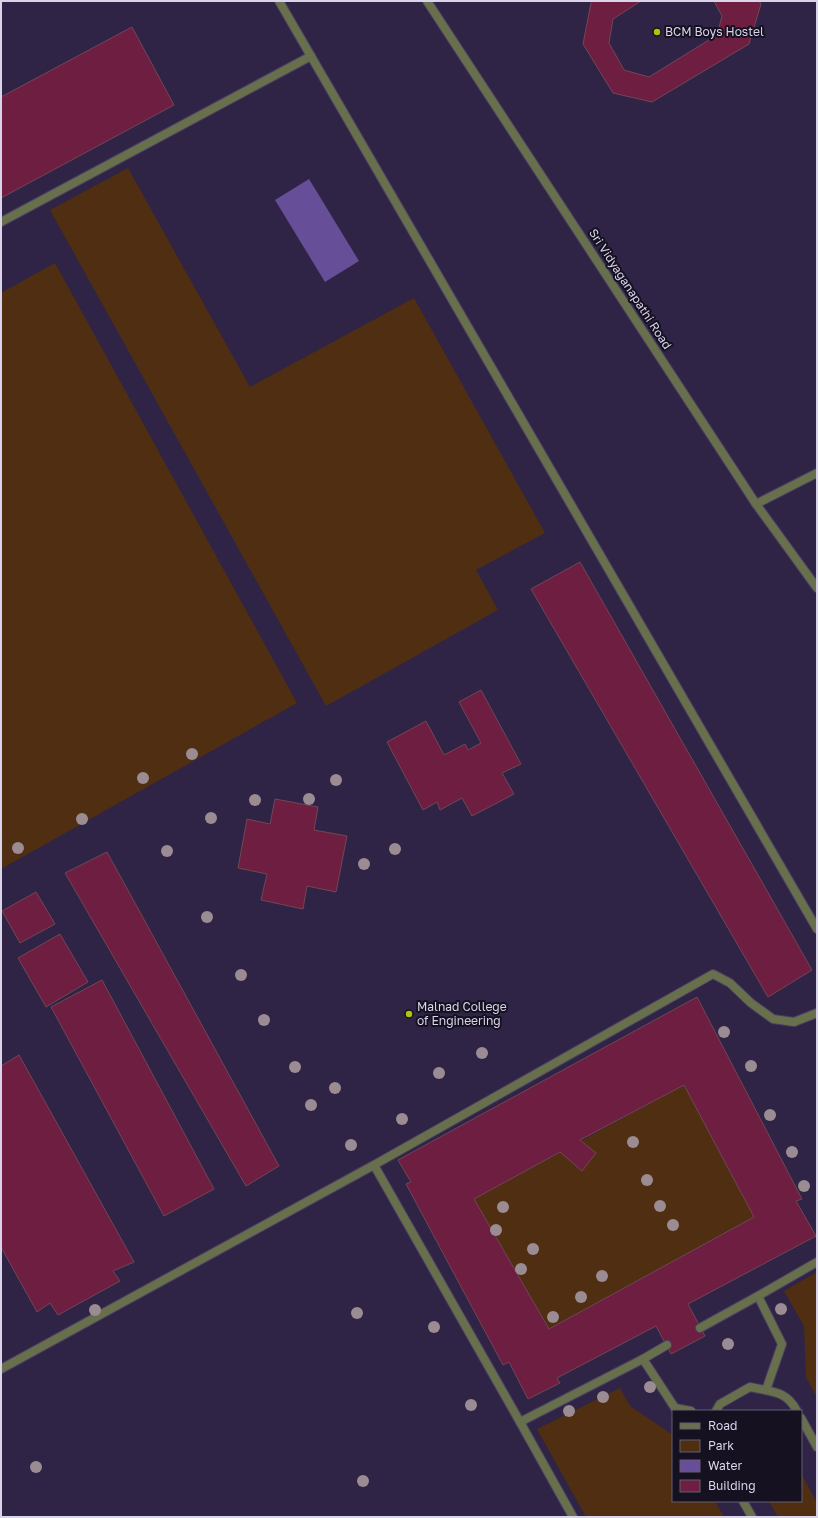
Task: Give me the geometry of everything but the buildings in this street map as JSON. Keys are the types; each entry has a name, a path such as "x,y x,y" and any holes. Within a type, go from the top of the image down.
{"street":[{"path":"279,1 817,930"},
{"name":"Sri Vidyaganapathi Road","path":"427,1 756,504 817,588"},
{"path":"1,222 311,56"},
{"path":"756,504 817,473"},
{"path":"1,1369 374,1165 713,974 730,983 751,1003 773,1018 794,1022 817,1013"},
{"path":"374,1165 573,1517"},
{"path":"700,1328 817,1262"},
{"path":"758,1296 782,1344 766,1390"},
{"path":"520,1422 643,1359 667,1345"},
{"path":"643,1359 675,1408 686,1410"},
{"path":"717,1410 720,1404 750,1387 782,1394 793,1404 796,1410"},
{"path":"802,1420 817,1447"},
{"path":"744,1502 752,1517"}],"green space":[{"path":"128,168 250,387 414,298 545,533 476,570 498,610 326,706 50,210"},
{"path":"55,263 297,703 1,869 1,293"},
{"path":"684,1085 754,1217 549,1329 474,1199"},
{"path":"817,1272 817,1398 806,1377 804,1326 784,1291"},
{"path":"620,1388 630,1406 672,1434 672,1502 716,1502 724,1517 586,1517 537,1429"},
{"path":"802,1475 817,1503 817,1517 778,1517 770,1502 802,1502"}],"water":[{"path":"309,179 359,261 325,282 275,200"}],"place":[{"name":"BCM Boys Hostel","path":"657,32"},
{"name":"Malnad College of Engineering","path":"409,1014"}]}
